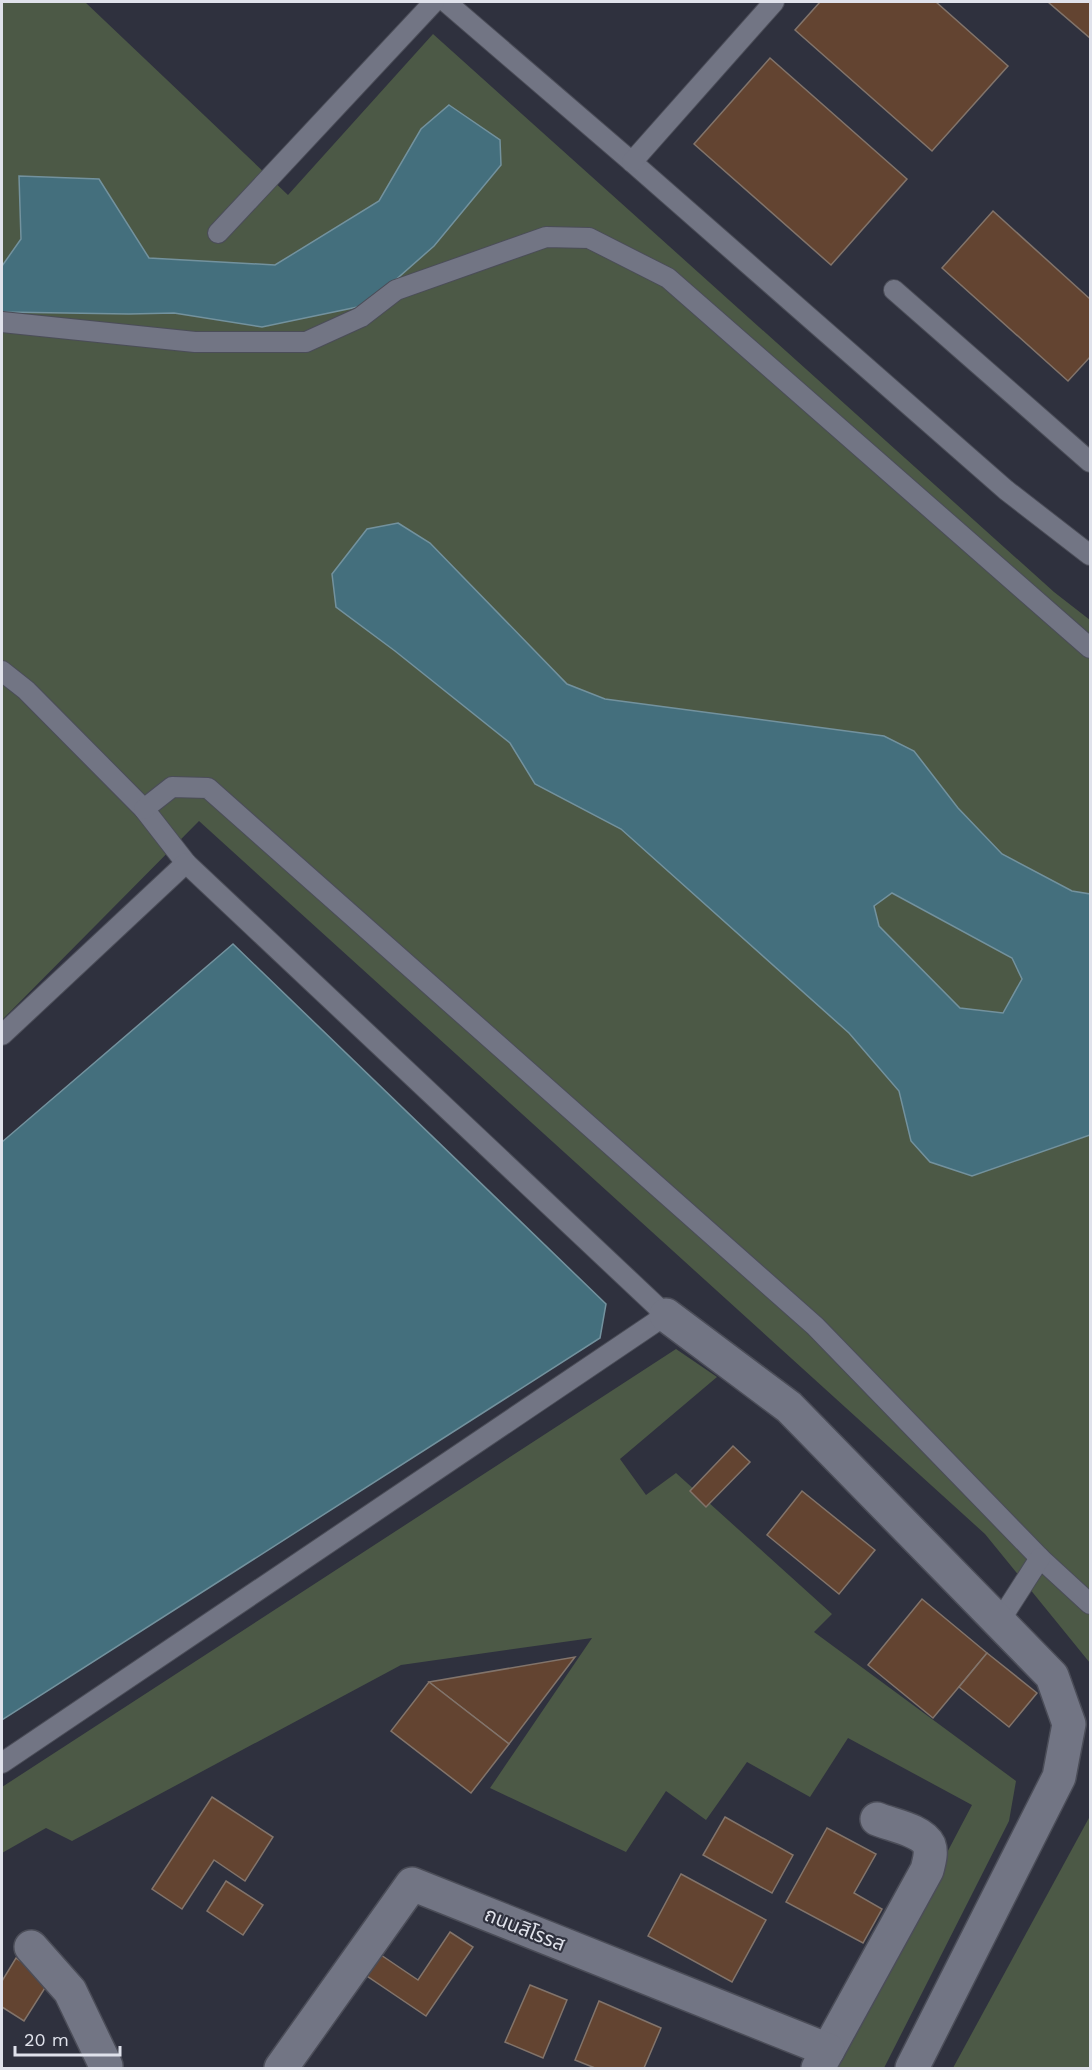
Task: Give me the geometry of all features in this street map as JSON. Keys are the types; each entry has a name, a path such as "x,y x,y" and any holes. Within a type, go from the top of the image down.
{"street":[{"path":"666,1315 789,1407 1052,1676 1069,1724 1059,1777 912,2068"},
{"path":"823,2059 927,1870 931,1855 929,1844 917,1834 877,1820"},
{"name":"ถนนสิโรรส","path":"281,2068 412,1884 823,2059"},
{"path":"31,1947 70,1991 107,2068"}],"lane":[{"path":"218,233 434,2"},
{"path":"447,2 1006,490 1090,555"},
{"path":"632,162 774,2"},
{"path":"2,322 195,342 306,342 361,317 396,290 546,237 589,238 668,278 1090,648"},
{"path":"894,290 1090,462"},
{"path":"2,670 26,690 144,809 186,863 666,1315 2,1763"},
{"path":"144,809 172,787 208,788 815,1326 1040,1558 1090,1604"},
{"path":"2,1035 186,863"},
{"path":"999,1622 1040,1558"}],"green space":[{"path":"2,2 85,2 288,195 433,34 1054,592 1090,620 1090,894 1072,891 1002,854 958,808 605,699 567,684 430,543 336,607 510,743 535,784 621,829 849,1033 899,1091 911,1141 972,1176 1090,1135 1090,1663 985,1534 199,821 2,1020"},
{"path":"891,893 1012,958 1022,979 1003,1013 960,1008 879,926 874,906"},
{"path":"676,1349 717,1377 620,1459 646,1495 676,1473 832,1614 814,1632 1016,1781 1009,1821 884,2068 834,2068 972,1805 848,1738 810,1797 747,1762 706,1820 666,1791 626,1852 490,1788 592,1638 401,1665 72,1841 46,1828 2,1853 2,1787"},
{"path":"1090,1816 1090,2068 953,2068"}],"water":[{"path":"449,105 500,140 501,165 434,246 367,305 262,327 174,313 2,312 2,266 21,239 19,176 99,179 149,258 275,265 379,201 421,129"},
{"path":"398,523 430,543 567,684 605,699 884,736 914,751 958,808 1002,854 1072,891 1090,894 1090,1135 972,1176 930,1162 911,1141 899,1091 849,1033 621,829 535,784 510,743 336,607 332,574 367,529","holes":["892,893 1012,958 1022,979 1003,1013 960,1008 879,926 874,906"]},
{"path":"233,944 606,1304 600,1338 2,1720 2,1142"}],"building":[{"path":"820,2 936,2 1008,66 932,151 795,30"},
{"path":"1048,2 1090,2 1090,38"},
{"path":"770,58 907,179 831,265 694,144"},
{"path":"993,211 1090,299 1090,357 1068,381 942,268"},
{"path":"733,1446 750,1462 706,1507 690,1491"},
{"path":"802,1491 875,1550 839,1594 767,1535"},
{"path":"922,1599 987,1653 933,1718 868,1665"},
{"path":"987,1653 1037,1693 1009,1727 959,1687"},
{"path":"575,1657 509,1744 429,1682"},
{"path":"429,1682 509,1744 471,1793 391,1731"},
{"path":"212,1797 273,1837 245,1881 214,1860 182,1909 152,1889"},
{"path":"725,1817 793,1855 772,1893 703,1855"},
{"path":"827,1828 876,1854 854,1893 882,1909 863,1943 786,1902"},
{"path":"681,1874 766,1920 732,1982 648,1936"},
{"path":"226,1881 263,1905 243,1935 207,1911"},
{"path":"450,1932 473,1947 426,2016 361,1972 375,1951 418,1980"},
{"path":"16,1958 50,1980 24,2021 2,2007 2,1981"},
{"path":"530,1985 567,2000 543,2058 505,2042"},
{"path":"599,2001 661,2028 644,2068 595,2068 575,2060"}]}
